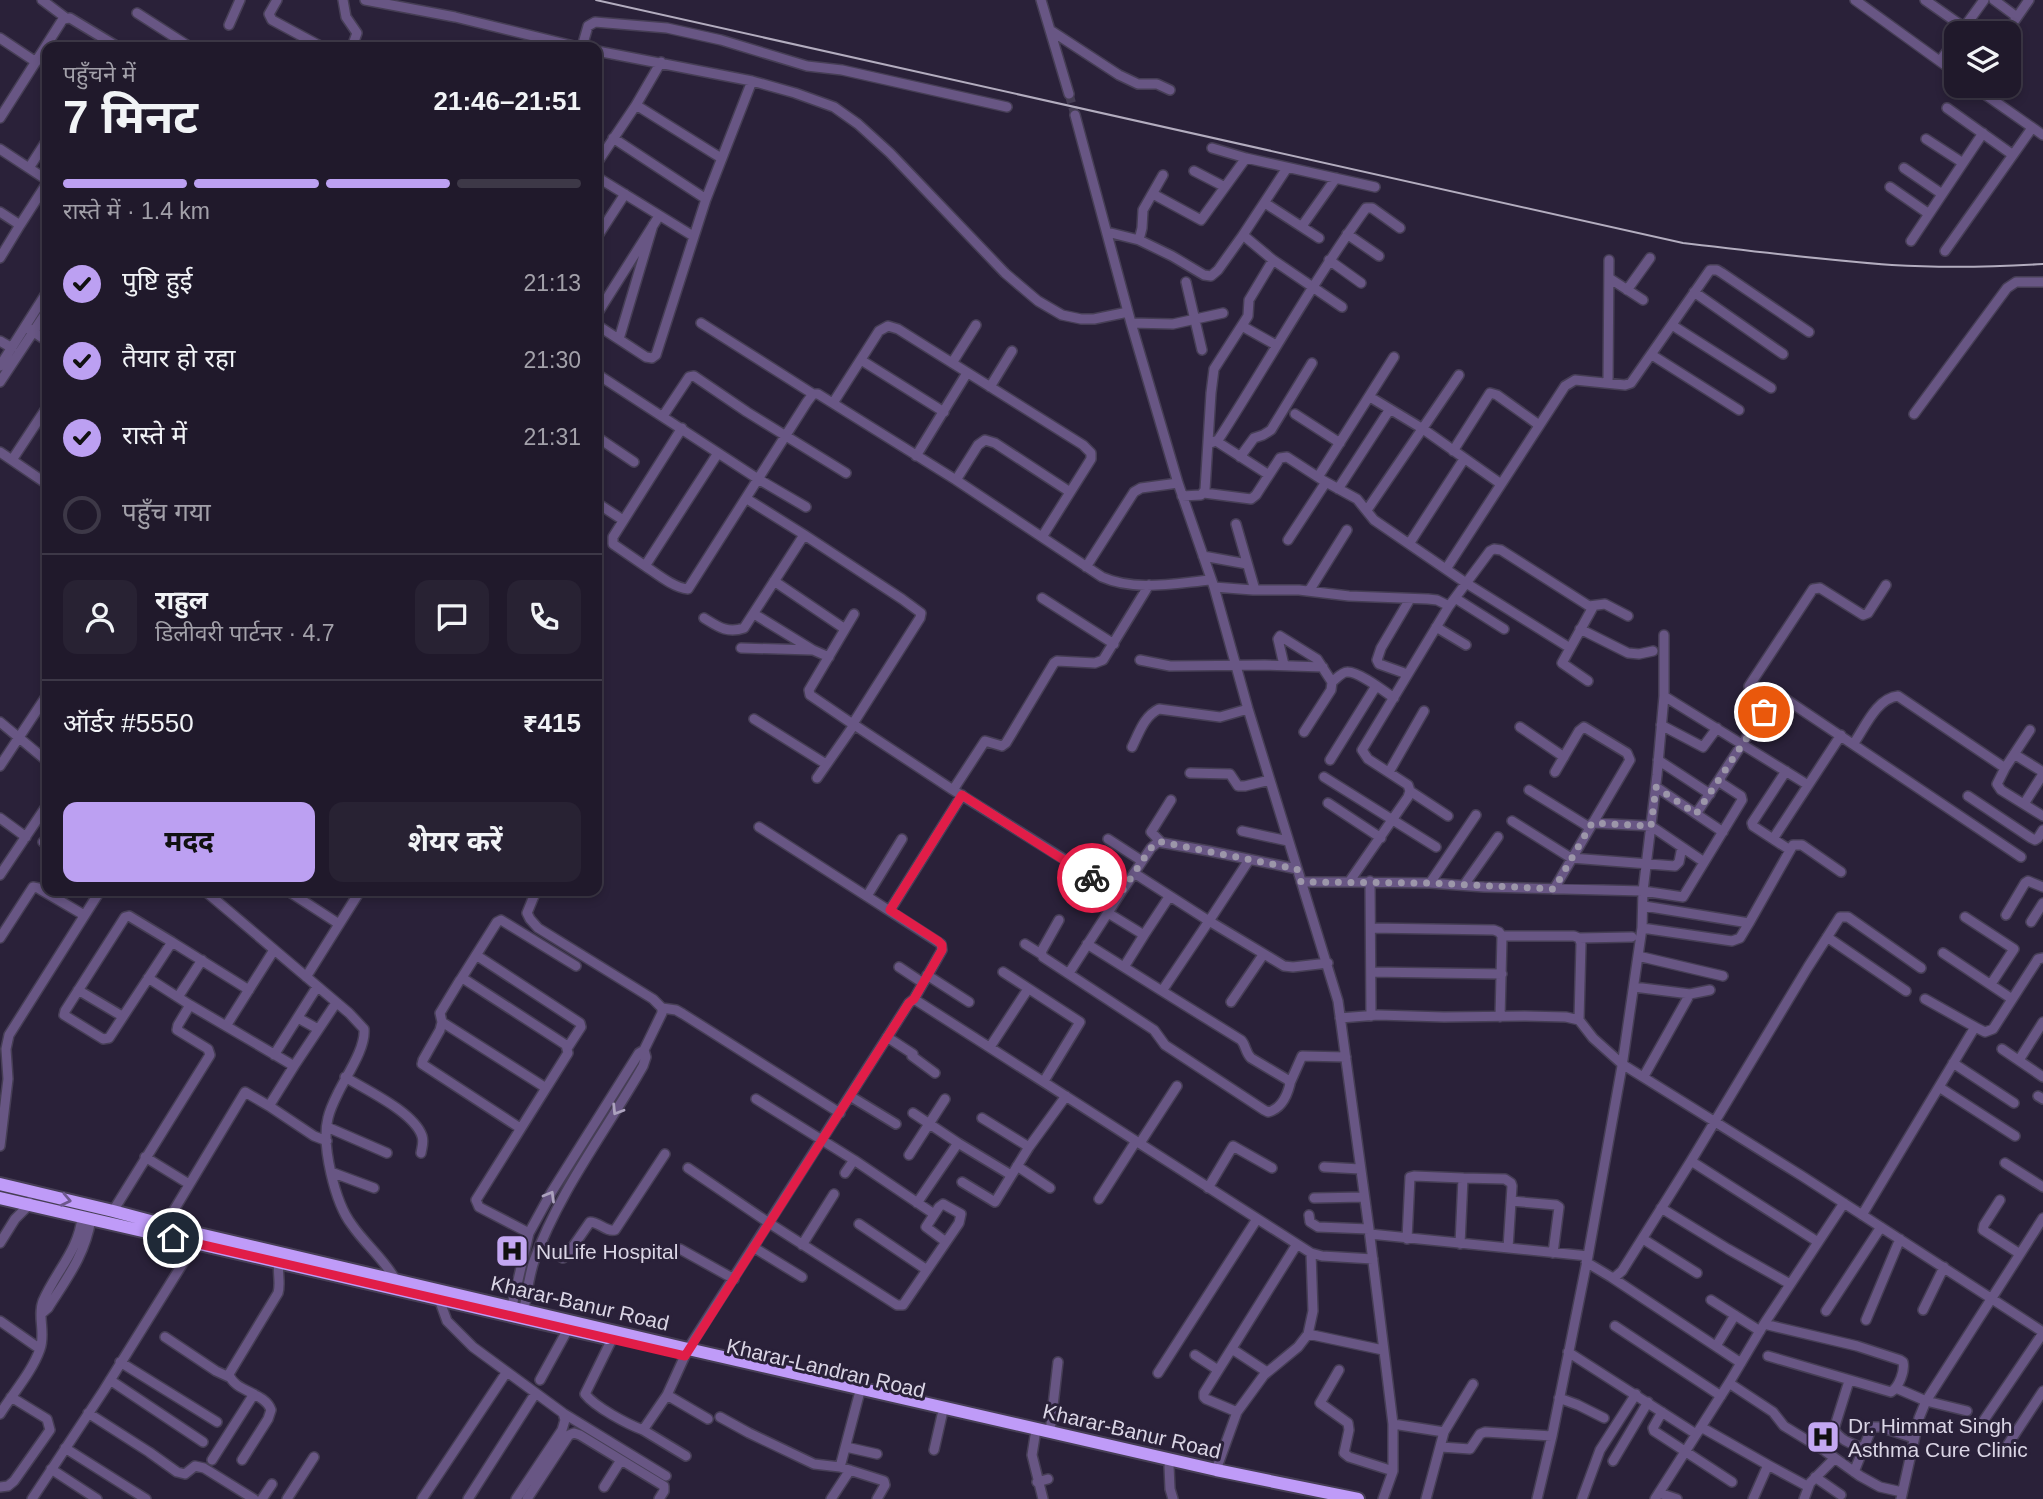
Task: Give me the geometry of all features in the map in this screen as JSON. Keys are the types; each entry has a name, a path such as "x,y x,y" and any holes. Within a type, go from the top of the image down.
{"highway":[{"name":"Kharar-Banur Road","path":"0,1184 29,1199 113,1211 165,1225 198,1238 509,1308 686,1352 1358,1499"},
{"name":"Kharar-Landran Road","path":"0,1198 29,1199 87,1218 198,1238 279,1262 394,1284 439,1299 509,1308 568,1329 686,1352 942,1415 1317,1499"}],"street":[{"path":"42,0 65,18 70,18 106,42"},
{"path":"229,25 240,0"},
{"path":"277,0 269,14 271,20 313,42"},
{"path":"343,0 346,17 357,33 354,42"},
{"path":"365,0 455,17 559,42"},
{"path":"1041,0 1069,94"},
{"path":"1854,0 1944,64"},
{"path":"1925,0 1952,21"},
{"path":"1969,21 1984,0"},
{"path":"1994,0 2017,17"},
{"path":"2014,21 2029,0"},
{"path":"137,13 182,42"},
{"path":"48,42 65,18"},
{"path":"582,42 588,26 594,22 667,29 720,40 807,66 842,70 1007,107"},
{"path":"1050,30 1119,75 1138,84 1157,84 1170,90"},
{"path":"0,38 36,62"},
{"path":"0,118 42,52"},
{"path":"602,55 661,62 752,81 834,107 890,153 1030,295 1070,318 1094,319 1128,312"},
{"path":"1940,61 1944,56"},
{"path":"602,155 661,62"},
{"path":"602,328 646,357 652,358 656,355 706,199 752,81"},
{"path":"1990,98 2043,135"},
{"path":"636,105 721,158"},
{"path":"1947,108 2013,155"},
{"path":"1075,115 1131,323 1178,483 1212,583 1338,1001 1393,1424 1393,1471 1383,1499"},
{"path":"1945,251 2032,128"},
{"path":"1911,241 1983,133"},
{"path":"613,138 706,199"},
{"path":"1926,139 1963,163"},
{"path":"29,167 42,148"},
{"path":"1212,148 1375,187"},
{"path":"0,149 42,178"},
{"path":"1153,194 1199,220 1246,158"},
{"path":"1107,232 1139,240 1204,275 1211,276 1243,235 1287,167"},
{"path":"1905,169 1942,194"},
{"path":"1194,171 1225,187"},
{"path":"1139,240 1143,210 1163,176"},
{"path":"1302,226 1336,178"},
{"path":"602,180 694,236"},
{"path":"1890,187 1929,214"},
{"path":"0,258 42,190"},
{"path":"602,229 625,194"},
{"path":"1265,203 1319,238"},
{"path":"1212,442 1234,415 1329,260 1366,208 1369,207 1400,228"},
{"path":"0,212 20,225"},
{"path":"602,306 659,216"},
{"path":"619,339 653,225"},
{"path":"1347,234 1379,256"},
{"path":"1243,235 1273,260 1342,307"},
{"path":"1627,290 1650,258"},
{"path":"1204,493 1212,442 1214,369 1249,314 1248,304 1273,260"},
{"path":"1329,260 1361,283"},
{"path":"1608,383 1609,260"},
{"path":"1446,569 1561,391 1569,382 1575,380 1625,385 1631,383 1710,270 1717,270 1809,332"},
{"path":"1609,278 1643,300"},
{"path":"1186,282 1202,350"},
{"path":"1914,414 2007,288 2016,282 2043,282"},
{"path":"1695,292 1783,354"},
{"path":"0,382 42,302"},
{"path":"1131,323 1168,324 1223,313"},
{"path":"0,366 12,348 42,316"},
{"path":"701,323 956,480 1102,577 1119,584 1212,583 1255,590 1437,600 1452,602 1504,629"},
{"path":"1672,324 1771,388"},
{"path":"952,363 976,325"},
{"path":"833,403 879,331 888,326 898,329 1090,449 1091,459 1042,537"},
{"path":"1242,326 1276,345"},
{"path":"29,329 42,338"},
{"path":"0,341 12,348"},
{"path":"990,387 1012,351"},
{"path":"1652,355 1739,410"},
{"path":"1288,540 1340,443 1395,357"},
{"path":"861,360 944,412"},
{"path":"1240,457 1254,438 1271,430 1312,363"},
{"path":"915,456 967,373"},
{"path":"1367,510 1459,374"},
{"path":"663,415 692,375 846,473"},
{"path":"602,377 758,479 806,507"},
{"path":"1453,451 1490,393 1497,395 1539,425"},
{"path":"682,428 623,520 613,537 613,544 683,589 688,589 813,394"},
{"path":"1370,397 1423,429 1501,484"},
{"path":"1338,489 1390,409"},
{"path":"1295,414 1340,443"},
{"path":"12,460 42,417"},
{"path":"602,440 634,461"},
{"path":"956,480 978,445 985,440 995,443 1070,492"},
{"path":"1212,442 1269,475"},
{"path":"0,453 42,481"},
{"path":"645,566 718,453"},
{"path":"1182,496 1204,493 1251,499 1284,456 1357,499 1374,520 1466,583 1570,648"},
{"path":"1409,544 1464,459"},
{"path":"1086,567 1134,492 1141,488 1178,483"},
{"path":"747,499 921,612 920,618 854,725 817,778"},
{"path":"602,506 623,520"},
{"path":"1236,524 1255,590"},
{"path":"1309,591 1347,530"},
{"path":"704,618 721,628 736,631 744,628 804,535"},
{"path":"1448,817 1410,791 1404,781 1368,759 1362,750 1452,602 1490,551 1499,549 1593,607"},
{"path":"1203,556 1247,564"},
{"path":"774,581 845,629"},
{"path":"890,910 985,741 1002,746 1006,743 1054,663 1103,660 1149,585"},
{"path":"1764,712 1765,708 1748,694 1749,686 1813,589 1820,588 1863,615 1868,613 1886,585"},
{"path":"1042,598 1114,644"},
{"path":"1407,674 1379,664 1377,660 1381,648 1410,598"},
{"path":"1588,681 1562,663 1593,607 1605,604 1628,616"},
{"path":"754,614 829,657"},
{"path":"854,614 809,692 810,695 958,793 1120,894"},
{"path":"1436,627 1466,645"},
{"path":"1580,629 1628,653 1653,651"},
{"path":"1537,1499 1587,1259 1634,987 1664,696 1664,635"},
{"path":"1284,666 1278,639 1281,636 1314,657 1332,682 1331,690 1304,732"},
{"path":"741,648 813,650"},
{"path":"1140,660 1170,666 1323,667"},
{"path":"1332,682 1349,672 1394,698"},
{"path":"1330,761 1376,687"},
{"path":"1696,814 1778,694 2021,857"},
{"path":"1664,696 1808,785"},
{"path":"1854,743 1881,705 1898,696 2005,768"},
{"path":"0,766 3,755 19,738 42,703"},
{"path":"1132,747 1145,722 1159,709 1220,717 1248,709"},
{"path":"1389,772 1424,711"},
{"path":"754,719 827,764"},
{"path":"0,722 42,757"},
{"path":"1661,725 1703,747 1717,728"},
{"path":"1520,727 1564,757"},
{"path":"1554,889 1629,764 1629,757 1627,753 1584,727 1555,772"},
{"path":"2030,730 1997,781 1998,787 2043,816"},
{"path":"1773,839 1841,735"},
{"path":"2014,754 2043,773 2024,804"},
{"path":"1658,760 1710,794"},
{"path":"1786,771 1752,823 1790,850"},
{"path":"1190,773 1230,775 1235,784 1240,786 1270,780"},
{"path":"1324,777 1436,846"},
{"path":"1301,882 1370,881 1643,891 1683,897 1742,797 1722,784 1720,778"},
{"path":"1656,787 1723,832"},
{"path":"1529,790 1591,825 1651,826 1704,862"},
{"path":"1349,882 1410,791"},
{"path":"1968,796 2035,840 2043,830"},
{"path":"1171,800 1151,832 1161,842 1297,869"},
{"path":"1328,803 1381,838"},
{"path":"0,875 42,812"},
{"path":"1430,883 1476,815"},
{"path":"0,818 26,837"},
{"path":"1512,821 1571,858 1678,865 1682,847"},
{"path":"643,1430 667,1395 686,1352 914,999 942,950 942,945 890,910 759,827"},
{"path":"1242,831 1288,841"},
{"path":"1464,885 1498,837"},
{"path":"867,896 902,839"},
{"path":"1108,839 1142,861"},
{"path":"1069,973 1142,861 1154,845 1161,842"},
{"path":"1642,928 1732,941 1740,938 1794,845 1801,845 1841,872"},
{"path":"1162,991 1249,860"},
{"path":"1134,873 1263,955 1288,967 1328,963"},
{"path":"1370,881 1371,1016"},
{"path":"2006,915 2025,883 2032,881 2043,887"},
{"path":"0,937 33,887 42,890"},
{"path":"52,896 84,915"},
{"path":"0,1146 8,1079 3,1046 97,896"},
{"path":"211,896 336,1003 362,1026 365,1032 363,1044 330,1110 327,1141 334,1189 342,1211 359,1235 386,1264 394,1284"},
{"path":"296,896 339,924"},
{"path":"306,977 357,896"},
{"path":"534,896 527,913 538,928 653,999 662,1008 683,1014 840,1113"},
{"path":"1124,967 1169,897"},
{"path":"2031,922 2043,903"},
{"path":"1644,906 1749,923"},
{"path":"1108,913 1144,935"},
{"path":"172,942 106,1040 66,1018 65,1012 78,990 127,916 172,942 249,989"},
{"path":"1611,1277 1622,1271 1643,1239 1840,917 1845,916 1921,968"},
{"path":"1965,917 2014,949 1991,984"},
{"path":"520,1128 422,1064 423,1060 440,1030 440,1013 497,922 501,920 576,966"},
{"path":"1041,954 1059,920"},
{"path":"1371,928 1499,932 1502,936 1500,1017"},
{"path":"1502,936 1632,937"},
{"path":"1827,937 1906,991"},
{"path":"1578,1020 1579,938"},
{"path":"1025,944 1154,1030 1165,1045 1268,1112 1275,1110 1282,1103 1302,1056 1346,1057"},
{"path":"1087,944 1241,1040 1251,1058 1290,1083"},
{"path":"226,1026 274,950"},
{"path":"1943,953 2012,999"},
{"path":"477,955 580,1023 581,1027 568,1047 568,1053 478,1195 476,1203 479,1207 529,1233"},
{"path":"1231,1002 1263,955"},
{"path":"1638,956 1723,976"},
{"path":"1925,999 1985,1032 1993,1029 2038,959 2043,958"},
{"path":"178,997 202,960"},
{"path":"899,967 969,1002"},
{"path":"1003,972 1080,1022 1044,1082"},
{"path":"1371,972 1502,974"},
{"path":"148,978 294,1066"},
{"path":"461,979 568,1047"},
{"path":"274,1055 317,987"},
{"path":"1634,987 1690,994 1710,990"},
{"path":"990,1047 1028,989"},
{"path":"78,990 122,1016"},
{"path":"1644,1076 1690,994"},
{"path":"914,999 1311,1253 1373,1259"},
{"path":"269,1106 336,1003"},
{"path":"113,1211 210,1055 208,1049 177,1030 190,1005"},
{"path":"509,1308 529,1233 551,1193 644,1049 661,1017 662,1008"},
{"path":"1340,1018 1566,1017 1578,1020 1593,1038 1622,1063 2043,1332 1984,1420"},
{"path":"298,1018 318,1029"},
{"path":"442,1022 546,1088"},
{"path":"2019,1060 2043,1022"},
{"path":"1862,1214 1975,1027"},
{"path":"887,1037 935,1073"},
{"path":"509,1308 529,1279 540,1245 562,1199 643,1066 646,1057 644,1049"},
{"path":"2002,1049 2043,1077"},
{"path":"1953,1063 2014,1103"},
{"path":"345,1077 411,1119 422,1135 421,1153"},
{"path":"1099,1199 1177,1086"},
{"path":"1939,1087 2015,1136"},
{"path":"165,1225 245,1092 314,1136 327,1141"},
{"path":"850,1096 896,1124"},
{"path":"962,1182 995,1202 1029,1147 1066,1096"},
{"path":"756,1099 934,1214"},
{"path":"909,1155 945,1099"},
{"path":"913,1113 958,1143 1051,1188"},
{"path":"982,1118 1029,1147"},
{"path":"327,1127 387,1153"},
{"path":"916,1203 958,1143"},
{"path":"1208,1188 1233,1146 1272,1168"},
{"path":"540,1245 563,1258 590,1222 611,1231 615,1230 665,1154"},
{"path":"145,1157 189,1184"},
{"path":"845,1174 854,1160"},
{"path":"1691,1161 1818,1242"},
{"path":"2005,1163 2043,1187"},
{"path":"1324,1167 1360,1169"},
{"path":"688,1168 899,1306 902,1305 927,1270 961,1220 962,1215 943,1204 926,1227 946,1242"},
{"path":"331,1172 374,1188"},
{"path":"1407,1239 1410,1177 1507,1179 1512,1186 1508,1248"},
{"path":"1460,1244 1463,1178"},
{"path":"802,1245 834,1194"},
{"path":"1314,1198 1364,1197"},
{"path":"0,1243 29,1199"},
{"path":"2000,1200 1983,1230 2020,1254"},
{"path":"1511,1201 1559,1207 1553,1253"},
{"path":"1677,1499 1657,1496 1730,1383 1762,1327 1844,1203"},
{"path":"1661,1208 1728,1250 1790,1284"},
{"path":"1309,1215 1310,1222 1318,1227 1587,1259 1741,1363"},
{"path":"0,1414 40,1349 43,1332 41,1314 48,1308 79,1259 86,1242 87,1218"},
{"path":"1158,1373 1257,1219"},
{"path":"1730,1383 1773,1412 1784,1426 1834,1459 1880,1487 1902,1495 1919,1418 1926,1401 2042,1223"},
{"path":"859,1224 927,1270"},
{"path":"1826,1311 1881,1227"},
{"path":"32,1499 198,1238"},
{"path":"1643,1239 1697,1273"},
{"path":"1866,1320 1900,1239"},
{"path":"1237,1412 1204,1397 1204,1393 1297,1244"},
{"path":"753,1247 802,1277"},
{"path":"680,1249 734,1279"},
{"path":"1216,1470 1237,1412 1267,1372 1298,1347 1308,1335 1313,1311 1311,1253"},
{"path":"229,1377 230,1371 278,1293 279,1262"},
{"path":"1923,1310 1944,1267"},
{"path":"439,1299 447,1321 473,1347 506,1373 563,1413 666,1476"},
{"path":"1711,1300 1762,1327 1857,1346 1900,1360 1905,1366 1896,1388 1885,1392 1768,1356"},
{"path":"1716,1346 1735,1315"},
{"path":"0,1321 40,1349"},
{"path":"1615,1326 1721,1396"},
{"path":"540,1380 568,1329"},
{"path":"1308,1335 1383,1350"},
{"path":"165,1337 270,1406 271,1414 242,1460"},
{"path":"612,1339 586,1396 686,1456"},
{"path":"1232,1349 1267,1372"},
{"path":"1568,1352 1662,1412 1807,1486"},
{"path":"1195,1355 1218,1370"},
{"path":"120,1362 217,1422"},
{"path":"1050,1432 1058,1362"},
{"path":"1339,1370 1320,1403 1348,1423 1344,1453 1393,1471"},
{"path":"422,1499 506,1373"},
{"path":"110,1380 203,1442"},
{"path":"1849,1381 1834,1429 1844,1440 1863,1448"},
{"path":"1426,1499 1444,1432 1474,1384"},
{"path":"1896,1388 1926,1401 1966,1411"},
{"path":"2003,1452 2043,1391"},
{"path":"212,1460 254,1394"},
{"path":"468,1499 535,1394"},
{"path":"1582,1499 1600,1450 1636,1394"},
{"path":"667,1395 708,1419"},
{"path":"831,1499 845,1468 846,1447 859,1395"},
{"path":"0,1487 8,1486 13,1481 50,1430 47,1419 11,1397"},
{"path":"1559,1398 1604,1418"},
{"path":"1613,1461 1648,1402"},
{"path":"1662,1412 1654,1431 1732,1482"},
{"path":"88,1413 177,1472 185,1474 195,1466 204,1468 254,1499"},
{"path":"516,1499 562,1430 565,1420 563,1413"},
{"path":"934,1450 942,1415"},
{"path":"720,1417 814,1464 845,1468 884,1481 885,1485 877,1499"},
{"path":"1393,1424 1444,1432"},
{"path":"1854,1472 1872,1427 1914,1438"},
{"path":"1441,1447 1470,1449 1480,1434 1485,1432 1552,1436"},
{"path":"527,1499 569,1435 574,1433 664,1486 659,1499"},
{"path":"1035,1436 1032,1455 1042,1492 1040,1499"},
{"path":"846,1447 877,1454"},
{"path":"65,1448 146,1499"},
{"path":"287,1499 314,1457"},
{"path":"1804,1499 1807,1486 1834,1459"},
{"path":"604,1487 621,1460"},
{"path":"1753,1499 1768,1465"},
{"path":"1169,1466 1173,1499"},
{"path":"51,1469 97,1499"},
{"path":"1815,1477 1841,1495"},
{"path":"1038,1485 1048,1479"},
{"path":"262,1499 272,1484"}],"tunnel":[{"path":"1069,94 1075,115"}],"railway":[{"path":"596,0 1683,243 1892,265 1968,267 2043,264"}],"way so far":[{"path":"1092,878 1120,894 1151,848 1155,843 1161,842 1297,869 1301,882 1370,881 1554,889 1592,823 1651,826 1656,787 1696,814 1764,712"}],"place":[{"name":"NuLife Hospital","path":"512,1251"},
{"name":"Dr. Himmat Singh Asthma Cure Clinic","path":"1823,1437"}],"route":[{"path":"173,1238 685,1356 821,1140 914,999 943,948 938,941 890,910 962,795 1092,878"}]}
